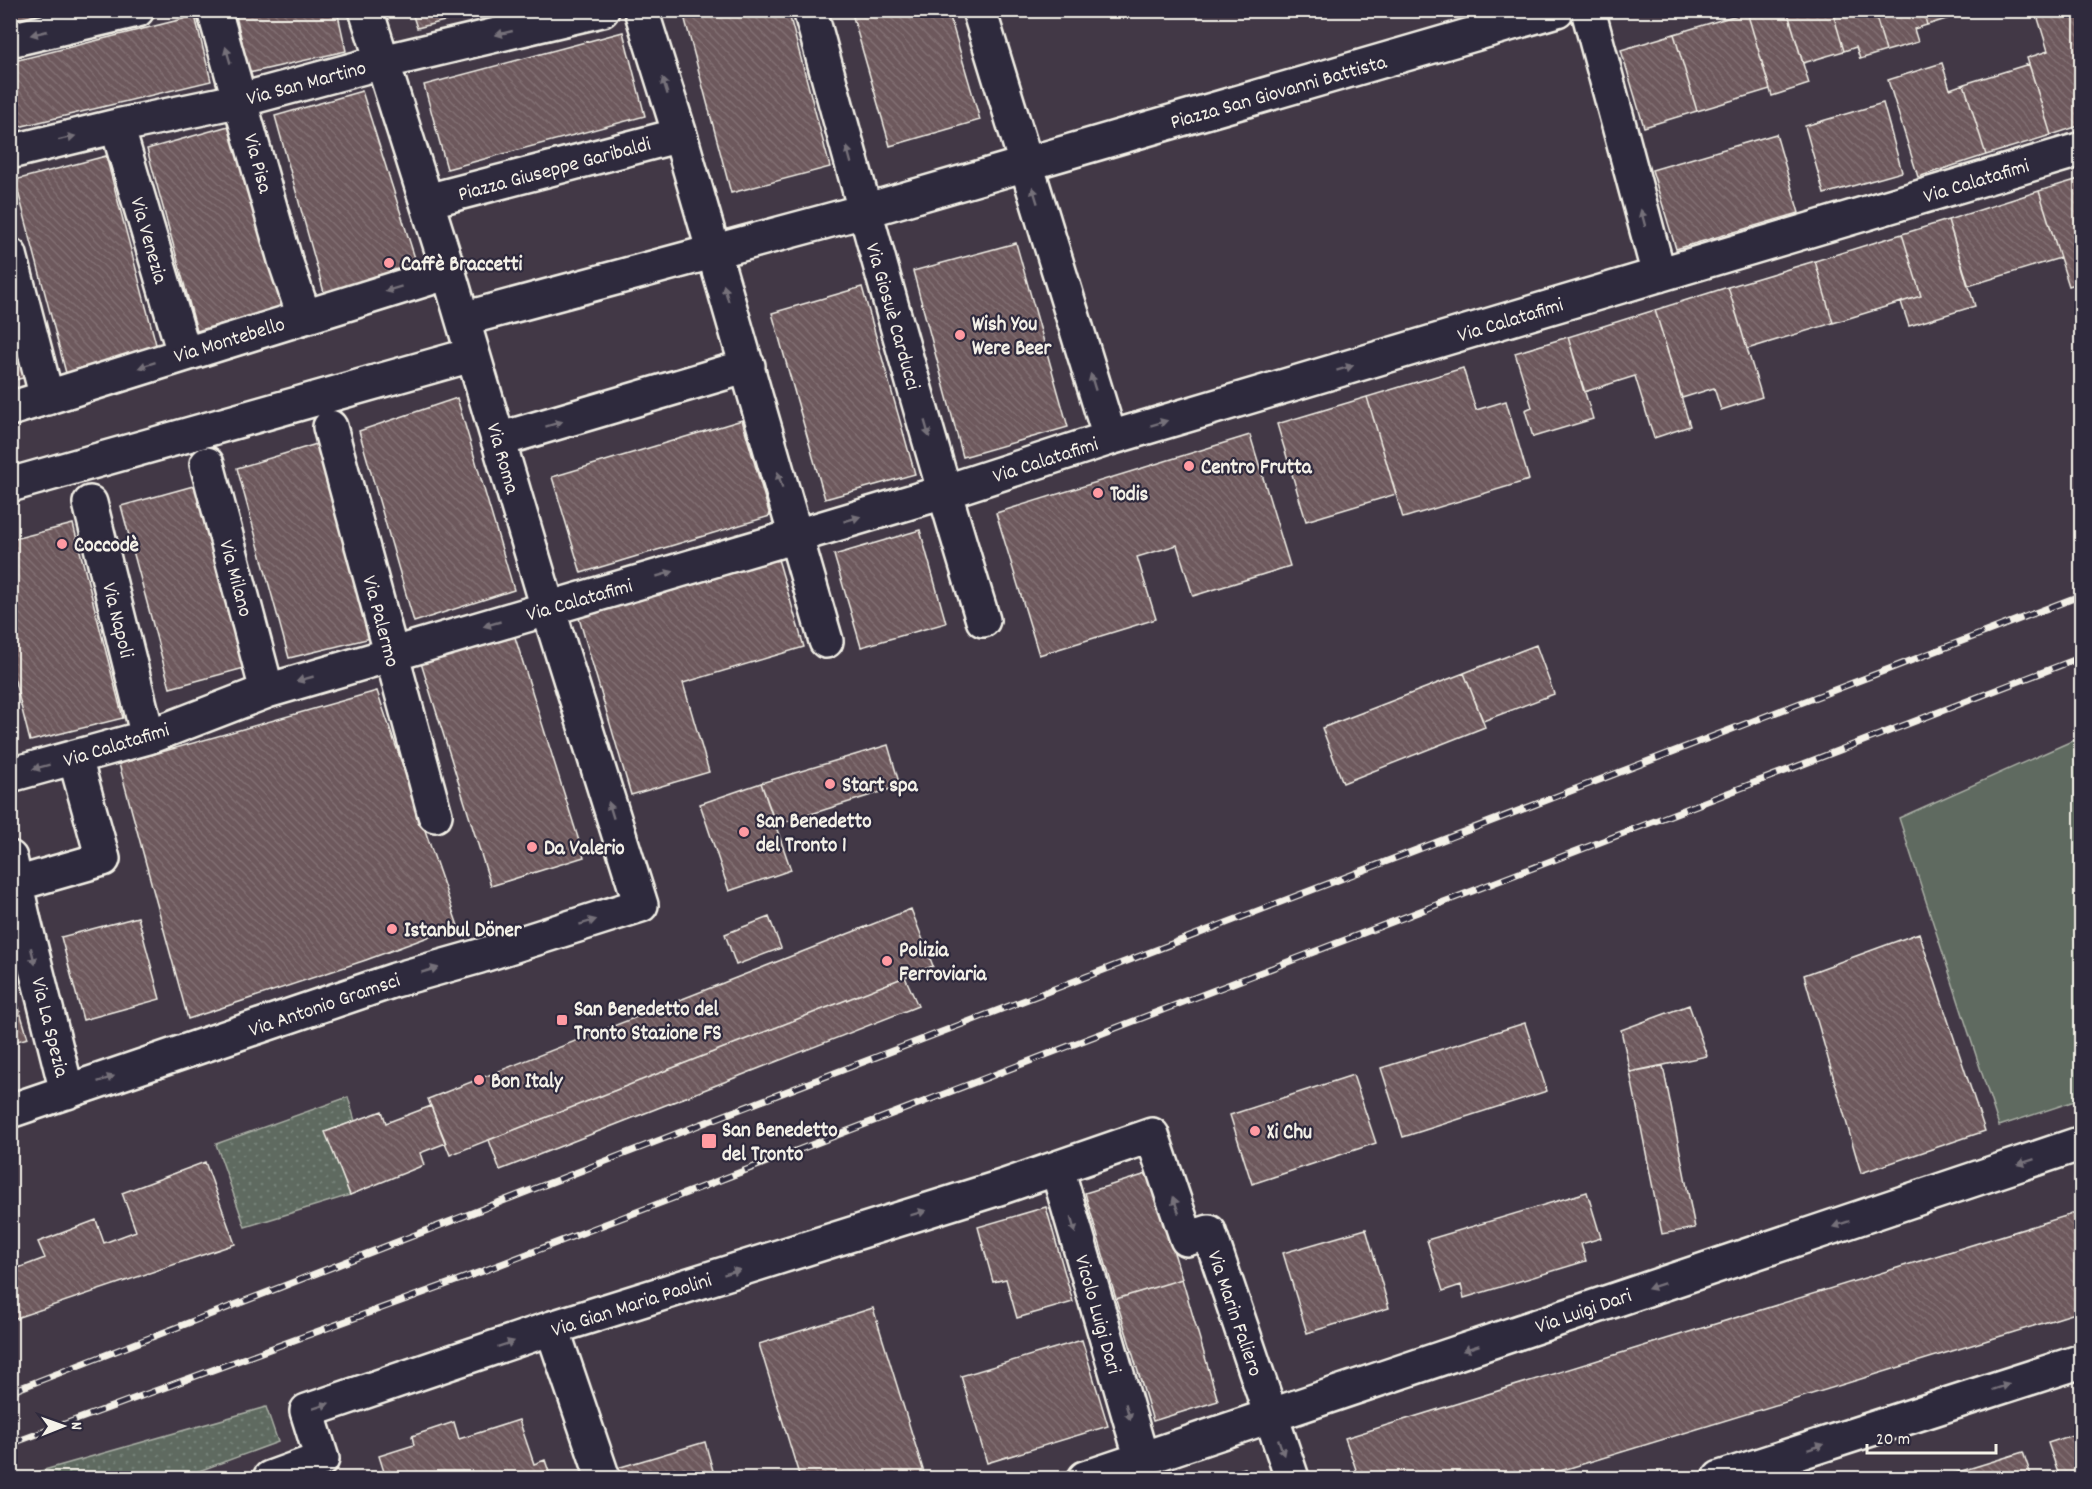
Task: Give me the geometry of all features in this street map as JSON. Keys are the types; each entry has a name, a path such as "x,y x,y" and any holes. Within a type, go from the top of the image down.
{"street":[{"path":"10,40 136,10"},
{"name":"Via Pisa","path":"214,10 285,260 304,316"},
{"name":"Via Roma","path":"366,10 449,272 548,608 640,906"},
{"name":"Via San Martino","path":"10,152 117,126 241,100 382,62 602,10"},
{"name":"Piazza Giuseppe Garibaldi","path":"641,10 680,135 826,641"},
{"name":"Via Giosuè Carducci","path":"810,10 864,211 983,620"},
{"path":"979,10 1110,438"},
{"path":"1588,10 1659,275"},
{"name":"Piazza San Giovanni Battista","path":"864,211 1538,13"},
{"name":"Via Venezia","path":"117,126 184,353"},
{"name":"Piazza Giuseppe Garibaldi","path":"427,201 680,135"},
{"name":"Via Calatafimi","path":"10,775 148,737 267,691 944,492 1110,438 2082,149"},
{"path":"463,319 864,211"},
{"path":"10,255 47,398"},
{"name":"Via Montebello","path":"10,409 449,272"},
{"path":"10,484 457,359"},
{"path":"498,440 747,366"},
{"name":"Via Palermo","path":"330,428 435,815"},
{"name":"Via Milano","path":"207,464 267,691"},
{"name":"Via Napoli","path":"90,503 148,737"},
{"path":"13,871 103,860 75,758"},
{"name":"Via La Spezia","path":"13,871 17,923 68,1092"},
{"name":"Via Antonio Gramsci","path":"10,1111 395,980 640,906"},
{"name":"Via Marin Faliero","path":"1057,1168 1152,1135 1187,1239 1209,1232 1292,1479"},
{"name":"Via Luigi Dari","path":"1085,1479 2082,1143"},
{"name":"Via Gian Maria Paolini","path":"270,1479 325,1469 307,1411 552,1328 1057,1168"},
{"name":"Vicolo Luigi Dari","path":"1057,1168 1142,1460"},
{"path":"552,1328 603,1479"},
{"path":"1720,1479 1785,1468 2082,1361"}],"green space":[{"path":"2081,737 2081,1099 1999,1126 1899,818"},
{"path":"348,1097 355,1121 326,1132 350,1195 245,1227 216,1144"},
{"path":"266,1407 278,1442 180,1478 16,1478"}],"building":[{"path":"10,10 54,10 10,22"},
{"path":"259,10 337,10 346,51 249,73 236,16"},
{"path":"411,10 487,10 417,28"},
{"path":"687,10 788,10 830,167 731,193 683,12"},
{"path":"851,10 948,10 980,120 890,146"},
{"path":"1787,10 1809,84 1772,96 1747,12"},
{"path":"1787,10 1832,10 1844,51 1803,63"},
{"path":"1832,10 1874,10 1886,51 1860,59 1856,47 1844,51"},
{"path":"1874,10 1923,10 1927,25 1914,29 1918,42 1886,51"},
{"path":"1923,10 1975,10 1927,25"},
{"path":"2051,10 2082,10 2082,125 2051,135 2027,58 2048,51 2037,15"},
{"path":"1747,12 1770,89 1697,111 1674,34"},
{"path":"195,16 211,81 10,129 10,62"},
{"path":"623,32 645,116 447,169 424,85"},
{"path":"1674,34 1697,111 1644,127 1621,50"},
{"path":"1942,63 1950,89 1964,84 1986,155 1918,177 1888,80"},
{"path":"2029,64 2051,135 1986,155 1964,84"},
{"path":"362,91 419,271 325,296 275,116"},
{"path":"1883,103 1902,172 1824,194 1805,126"},
{"path":"232,125 283,306 197,331 147,149"},
{"path":"1776,134 1799,213 1676,249 1652,170"},
{"path":"106,156 157,348 66,373 15,180"},
{"path":"2079,179 2082,188 2082,282 2069,286 2039,191"},
{"path":"2039,191 2060,258 1968,286 1948,220"},
{"path":"1948,220 1975,306 1909,326 1901,302 1921,296 1902,234"},
{"path":"1902,234 1921,296 1833,323 1815,261"},
{"path":"1016,243 1068,427 963,457 913,271"},
{"path":"1815,261 1833,323 1747,349 1728,287"},
{"path":"862,287 915,474 825,499 772,313"},
{"path":"1728,287 1762,397 1721,410 1714,388 1682,398 1655,310"},
{"path":"1655,310 1690,426 1654,438 1635,376 1584,392 1568,337"},
{"path":"10,311 27,377 10,381"},
{"path":"1568,337 1593,419 1533,437 1525,410 1532,407 1515,353"},
{"path":"1463,368 1476,410 1506,401 1529,480 1403,518 1367,397"},
{"path":"1367,397 1396,494 1306,521 1277,424"},
{"path":"457,398 514,590 414,622 359,431"},
{"path":"742,420 770,516 581,573 552,477"},
{"path":"1250,435 1290,566 1193,596 1177,545 1137,557 1156,619 1039,655 996,513"},
{"path":"320,443 375,637 289,658 237,468"},
{"path":"197,485 248,667 170,688 121,506"},
{"path":"73,524 123,718 30,741 10,662 10,540"},
{"path":"920,530 946,623 861,647 834,555"},
{"path":"778,559 804,647 683,683 709,772 631,795 579,618"},
{"path":"514,634 584,857 491,886 421,663"},
{"path":"1536,645 1554,694 1483,721 1464,673"},
{"path":"1464,673 1485,727 1343,783 1322,728"},
{"path":"377,691 458,926 366,960 188,1019 119,764"},
{"name":"Start spa","path":"888,745 900,786 776,825 761,783"},
{"name":"San Benedetto del Tronto 1","path":"761,783 791,870 729,891 700,804"},
{"path":"911,909 933,966 450,1155 428,1099"},
{"path":"138,917 160,999 83,1020 61,937"},
{"path":"769,917 781,948 736,965 725,934"},
{"path":"1919,933 1985,1131 1861,1173 1804,975"},
{"path":"905,977 918,1006 500,1170 489,1140"},
{"path":"10,979 28,1038 10,1043"},
{"path":"1689,1005 1707,1056 1630,1072 1621,1030"},
{"path":"1525,1023 1547,1091 1403,1137 1381,1068"},
{"path":"1663,1066 1695,1228 1662,1234 1630,1072"},
{"path":"1353,1075 1376,1143 1252,1184 1230,1115"},
{"path":"431,1106 446,1143 420,1153 424,1165 350,1195 325,1132 382,1111 386,1123"},
{"path":"205,1162 235,1244 10,1320 10,1271 45,1258 38,1242 96,1220 104,1243 136,1231 122,1193"},
{"path":"1150,1173 1182,1279 1116,1299 1085,1193"},
{"path":"1587,1192 1601,1238 1581,1244 1586,1261 1464,1298 1461,1285 1443,1291 1427,1240"},
{"path":"1046,1207 1073,1302 1017,1318 1006,1279 993,1282 978,1227"},
{"path":"2082,1211 2082,1311 1998,1337 1537,1478 1359,1478 1345,1438"},
{"path":"1366,1229 1389,1308 1307,1333 1283,1253"},
{"path":"1182,1279 1218,1401 1153,1421 1116,1299"},
{"path":"873,1308 925,1476 918,1478 800,1478 759,1344"},
{"path":"1082,1340 1108,1426 987,1463 961,1376"},
{"path":"519,1420 534,1464 545,1460 551,1478 386,1478 379,1456 414,1445 412,1436 454,1422 459,1439"},
{"path":"2082,1432 2082,1478 2060,1478 2048,1443"},
{"path":"705,1442 715,1478 617,1478 614,1469"},
{"path":"2023,1452 2032,1478 1939,1478"},
{"path":"1245,1468 1248,1478 1211,1478"}],"railway":[{"path":"10,1392 704,1123 2082,595"},
{"path":"10,1444 483,1271 2082,657"}],"place":[{"name":"Caffè Braccetti","path":"389,263"},
{"name":"Wish You Were Beer","path":"960,335"},
{"name":"Centro Frutta","path":"1189,466"},
{"name":"Todis","path":"1098,493"},
{"name":"Coccodè","path":"62,544"},
{"name":"Start spa","path":"830,784"},
{"name":"San Benedetto del Tronto 1","path":"744,832"},
{"name":"Da Valerio","path":"532,847"},
{"name":"Istanbul Döner","path":"392,929"},
{"name":"Polizia Ferroviaria","path":"887,961"},
{"name":"San Benedetto del Tronto Stazione FS","path":"562,1020"},
{"name":"Bon Italy","path":"479,1080"},
{"name":"Xi Chu","path":"1255,1131"},
{"name":"San Benedetto del Tronto","path":"709,1141"}]}
